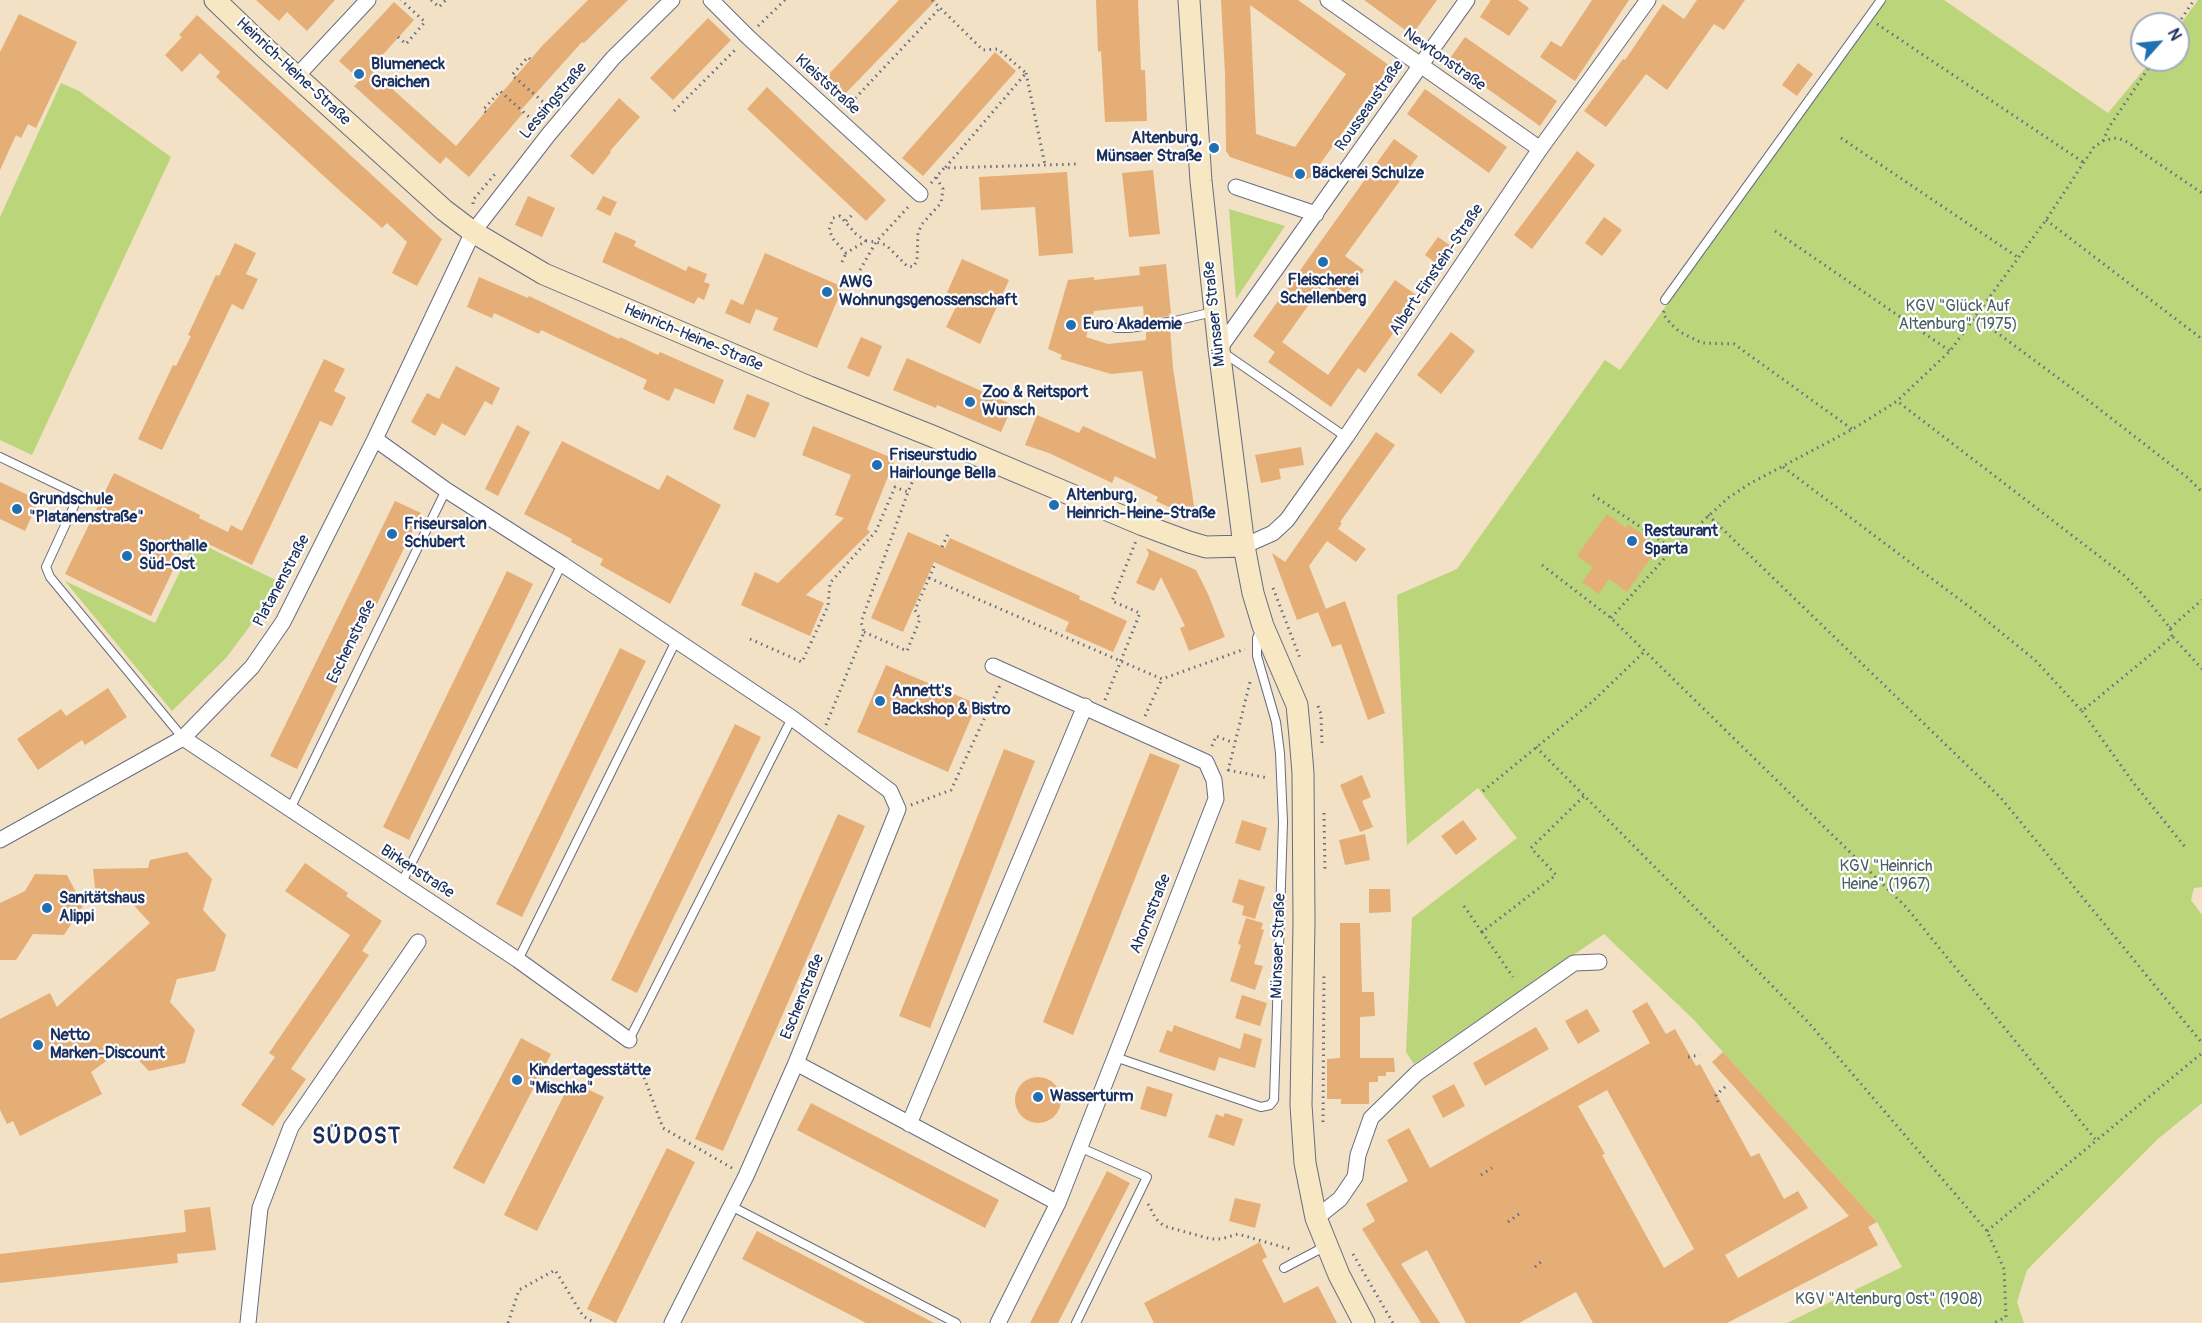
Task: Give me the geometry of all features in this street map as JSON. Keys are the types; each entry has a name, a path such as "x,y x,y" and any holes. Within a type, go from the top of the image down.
{"street":[{"name":"Heinrich-Heine-Straße","path":"215,0 296,77 444,210 472,232 544,274 808,387 932,436 1143,525 1206,547 1244,546"},
{"path":"296,77 368,0"},
{"name":"Lessingstraße","path":"472,232 549,134 613,58 672,0"},
{"name":"Kleiststraße","path":"711,0 748,37 920,194"},
{"name":"Münsaer Straße","path":"1189,0 1198,150 1219,349 1244,546 1253,593 1263,626 1297,705 1303,773 1304,922 1301,1105 1305,1162 1316,1218 1318,1250 1339,1275 1364,1323"},
{"name":"Newtonstraße","path":"1328,0 1540,149"},
{"name":"Rousseaustraße","path":"1219,349 1467,0"},
{"name":"Albert-Einstein-Straße","path":"1244,546 1273,533 1287,519 1346,437 1540,149 1648,0"},
{"path":"1236,187 1316,214"},
{"name":"Platanenstraße","path":"0,840 183,738 252,667 283,622 375,439 472,232"},
{"path":"375,439 446,490 562,564 792,718 890,790 898,809"},
{"path":"1000,669 1206,762 1214,780 1216,799"},
{"path":"909,1124 1085,706"},
{"name":"Birkenstraße","path":"183,738 518,960 629,1040"},
{"name":"Ahornstraße","path":"998,1323 1058,1203 1216,799"},
{"name":"Eschenstraße","path":"672,1323 746,1176 796,1063 898,809"},
{"path":"248,1323 260,1208 291,1127 418,942"},
{"path":"1316,1218 1340,1199 1355,1177 1358,1155 1371,1119 1417,1073 1574,963 1599,962"},
{"path":"796,1063 1058,1203"}],"lane":[{"path":"1665,300 1881,0"},
{"path":"1116,327 1129,328 1175,321 1215,311"},
{"path":"1219,349 1346,437"},
{"path":"0,457 79,495 46,567 50,577 183,738"},
{"name":"Eschenstraße","path":"290,809 446,490"},
{"path":"401,884 562,564"},
{"name":"Münsaer Straße","path":"1114,1057 1261,1107 1270,1105 1274,1100 1283,822 1282,781 1276,722 1257,656 1257,638 1263,626"},
{"path":"518,960 676,641"},
{"path":"629,1040 792,718"},
{"path":"1076,1323 1147,1178 1079,1147"},
{"path":"731,1206 956,1323"},
{"path":"1284,1269 1318,1250"}],"path":[{"path":"398,37 406,44 425,22 401,0"},
{"path":"431,0 439,7 446,0"},
{"path":"674,111 785,0"},
{"path":"932,0 983,50 998,49 1026,73 1045,165"},
{"path":"837,118 940,8"},
{"path":"1868,18 2084,162"},
{"path":"530,59 528,57 512,75 562,118"},
{"path":"2103,141 2109,127 2146,72"},
{"path":"860,270 876,242 1026,73"},
{"path":"486,112 483,110 500,91 549,134"},
{"path":"1841,138 2019,258"},
{"path":"1611,618 1673,549 1728,498 1749,484 1853,429 1897,401 1950,351 2046,220 2094,147 2114,138 2124,140 2202,193"},
{"path":"944,168 1077,164"},
{"path":"846,253 834,240 829,230 833,218 840,216 856,234 866,241 886,245 907,266 913,267 917,261 918,233 922,224 941,203 943,189 936,177"},
{"path":"846,222 852,215"},
{"path":"2046,220 2202,339"},
{"path":"1775,231 1950,351"},
{"path":"842,262 846,253 866,241"},
{"path":"1665,300 1663,314 1680,332 1702,343 1734,344 1853,429"},
{"path":"1976,317 2098,408 2188,478 2202,492"},
{"path":"1897,401 2125,576 2170,628 2172,637 2202,669"},
{"path":"820,739 864,632 861,622 908,492 932,436"},
{"path":"1783,467 1971,608 2035,660 2082,711 2132,781 2185,848"},
{"path":"750,639 802,662 828,606 830,583 876,531 895,487 908,492"},
{"path":"1593,495 1673,549"},
{"path":"1708,515 2001,798 2202,1043"},
{"path":"1100,713 1140,613 1112,601 1143,525"},
{"path":"942,547 949,532"},
{"path":"864,632 907,651 920,619 915,610 936,562"},
{"path":"1542,565 1611,618 1906,907 2095,1139"},
{"path":"929,578 1161,680 1252,646"},
{"path":"2170,628 2202,600"},
{"path":"2082,711 2172,637"},
{"path":"1483,791 1593,701 1645,651"},
{"path":"1216,799 1224,786 1257,656"},
{"path":"898,809 951,790 1000,669"},
{"path":"1139,731 1161,680"},
{"path":"1206,762 1216,736 1234,743"},
{"path":"1536,747 1808,1022 1987,1231 2004,1269 2006,1317 1994,1323"},
{"path":"1228,770 1282,781"},
{"path":"1482,932 1556,875 1531,848 1584,796"},
{"path":"1464,906 1513,977"},
{"path":"1987,1231 2095,1139 2202,1053"},
{"path":"1688,1057 1700,1055"},
{"path":"642,1072 663,1128 746,1176"},
{"path":"1718,1102 1716,1095 1726,1086"},
{"path":"1481,1175 1492,1168"},
{"path":"1141,1191 1156,1219 1164,1226 1210,1239 1221,1239 1238,1234 1318,1250"},
{"path":"1508,1222 1519,1214"},
{"path":"1353,1254 1393,1323"},
{"path":"1534,1267 1544,1259"},
{"path":"508,1323 519,1290 555,1270 583,1316 595,1323"}],"green space":[{"path":"1885,0 1944,0 2108,113 2142,72 2190,72 2189,12 2198,0 2202,0 2202,887 2194,888 2191,900 2202,915 2202,1103 2159,1138 2027,1270 2017,1302 2024,1323 1787,1323 1902,1267 1877,1222 1693,1019 1604,934 1414,1064 1406,1052 1412,918 1517,838 1478,788 1407,845 1397,595 1457,569 1605,360 1620,370"},
{"path":"61,83 79,91 171,157 32,455 0,440 0,217"},
{"path":"1229,209 1285,226 1236,299"},
{"path":"195,541 282,583 226,658 172,711 65,581 155,623"}],"building":[{"path":"256,0 335,0 307,31 287,12 279,21"},
{"path":"588,0 628,0 584,43 582,42 520,111 523,113 469,177 446,157 440,164 354,86 360,80 339,61 394,2 414,20 370,69 456,146 542,46"},
{"path":"899,0 936,0 844,95 826,77"},
{"path":"1096,0 1138,0 1141,70 1145,70 1147,121 1105,122 1101,51 1098,52"},
{"path":"1221,0 1298,0 1390,66 1310,178 1300,181 1230,157 1226,151","holes":["1250,5 1346,74 1295,147 1256,134"]},
{"path":"1364,0 1437,0 1412,35"},
{"path":"1491,0 1518,0 1529,8 1509,36 1480,17"},
{"path":"1592,0 1629,0 1575,81 1540,57 1551,41 1561,47"},
{"path":"1697,0 1745,0 1724,30 1714,24 1667,90 1646,74 1606,127 1584,111 1623,59 1625,60 1663,4 1684,19"},
{"path":"19,14 77,42 36,128 28,124 21,138 16,135 0,170 0,52"},
{"path":"197,15 442,239 417,286 392,273 407,242 387,223 382,228 339,190 216,77 220,72 200,53 182,72 165,55 182,37 179,35"},
{"path":"708,18 731,40 673,100 650,78"},
{"path":"1465,37 1557,101 1540,126 1448,61"},
{"path":"995,52 1016,71 923,176 902,158"},
{"path":"1798,63 1813,74 1797,96 1782,85"},
{"path":"767,87 886,200 866,221 747,109"},
{"path":"1425,89 1507,147 1489,173 1407,114"},
{"path":"619,98 640,117 610,151 593,175 570,156"},
{"path":"1394,139 1418,156 1345,256 1364,270 1344,299 1323,285 1275,352 1253,336"},
{"path":"1577,151 1595,165 1532,249 1514,235"},
{"path":"1153,170 1160,234 1129,237 1122,173"},
{"path":"1067,172 1073,253 1039,256 1035,207 981,210 979,177"},
{"path":"528,196 555,208 542,237 515,225"},
{"path":"603,196 617,202 610,216 596,209"},
{"path":"1604,217 1622,230 1602,256 1585,243"},
{"path":"615,232 636,241 634,246 686,271 688,266 707,274 704,282 710,284 704,300 698,297 694,304 602,262"},
{"path":"1438,237 1451,246 1437,264 1425,255"},
{"path":"235,243 256,253 246,274 258,279 243,310 232,304 162,450 138,439 173,365 176,366 191,336 188,335 216,275 219,276"},
{"path":"765,253 843,287 817,348 773,330 778,318 756,309 750,324 725,313 731,299 743,305"},
{"path":"962,259 1009,280 980,344 946,327 958,303 945,297"},
{"path":"1166,264 1171,313 1169,316 1144,320 1143,306 1094,311 1086,337 1108,344 1146,340 1146,332 1170,328 1173,368 1195,512 1188,516 1156,501 1158,497 1115,476 1112,483 1049,453 1025,445 1037,415 1079,433 1083,426 1156,459 1142,371 1111,374 1060,359 1062,355 1048,349 1068,280 1094,277 1094,280 1140,275 1139,267"},
{"path":"479,277 528,298 529,296 619,339 620,337 658,355 660,352 724,380 714,404 675,388 669,401 643,389 647,380 541,330 539,334 494,313 492,318 467,307"},
{"path":"1395,280 1419,297 1365,373 1358,368 1331,407 1268,362 1282,342 1328,375"},
{"path":"1451,332 1475,351 1441,394 1417,375"},
{"path":"861,337 882,346 869,377 847,368"},
{"path":"907,358 1013,405 1001,432 937,405 936,408 893,390"},
{"name":"Sporthalle Süd-Ost","path":"324,359 345,369 334,391 346,397 332,426 320,421 252,565 190,535 151,616 65,574 114,473 200,515 199,518 228,532 231,525 242,531"},
{"path":"456,366 500,388 492,405 485,401 465,436 442,423 435,436 411,422 427,393 439,399"},
{"path":"747,394 770,403 755,438 733,429"},
{"path":"517,425 530,432 498,496 485,489"},
{"path":"813,426 895,459 867,529 870,532 806,595 824,603 810,636 741,605 755,572 778,583 844,518 835,515 851,475 802,455"},
{"path":"1376,432 1395,445 1340,522 1342,523 1338,529 1366,549 1356,562 1327,541 1309,566 1326,609 1297,620 1272,553 1285,562"},
{"path":"562,441 659,490 667,475 721,505 670,604 600,565 603,559 571,542 572,539 524,514"},
{"path":"1301,447 1304,465 1279,469 1281,479 1261,483 1255,455"},
{"name":"Grundschule \"Platanenstraße\"","path":"0,482 39,500 25,531 0,519"},
{"path":"395,501 421,513 297,769 270,756"},
{"path":"1607,514 1626,528 1628,524 1649,539 1647,542 1657,549 1627,592 1609,579 1599,594 1582,582 1593,567 1577,556"},
{"path":"908,532 945,548 950,538 1080,596 1079,599 1127,621 1113,652 1065,631 1069,622 934,562 903,632 871,618"},
{"path":"1146,548 1196,570 1225,637 1189,651 1180,628 1185,626 1161,577 1154,591 1136,583 1149,554"},
{"path":"507,571 533,584 409,840 383,827"},
{"path":"1345,601 1385,713 1368,720 1341,644 1332,647 1318,612"},
{"path":"620,648 646,661 522,917 496,904"},
{"path":"886,665 977,704 948,772 857,732"},
{"path":"108,688 127,717 85,745 82,740 38,770 17,739 61,709 66,716"},
{"path":"735,724 761,737 637,993 611,980"},
{"path":"1004,749 1035,761 930,1028 899,1016"},
{"path":"1150,753 1180,765 1073,1035 1043,1022"},
{"path":"1362,775 1371,797 1362,801 1373,827 1360,832 1340,785"},
{"path":"838,814 865,826 723,1151 695,1139"},
{"path":"1242,820 1267,828 1260,851 1235,843"},
{"path":"1463,820 1477,839 1456,855 1441,836"},
{"path":"1365,834 1370,860 1345,865 1339,840"},
{"path":"187,852 212,879 203,910 226,935 215,971 177,979 170,1002 195,1030 185,1063 149,1071 126,1047 91,1072 102,1094 20,1136 13,1121 7,1124 0,1110 0,1019 50,993 57,1007 150,923 128,899 96,897 93,869 148,868 150,860"},
{"path":"305,863 348,893 346,896 382,921 362,951 369,955 291,1069 306,1079 273,1126 241,1105 275,1057 269,1053 350,935 285,891"},
{"path":"35,874 67,875 83,906 64,935 33,934 16,960 0,960 0,903 25,891"},
{"path":"1239,879 1265,887 1255,919 1242,915 1244,906 1232,902"},
{"path":"1369,889 1390,889 1391,912 1369,913"},
{"path":"1246,918 1263,923 1261,929 1264,930 1254,964 1263,966 1255,990 1230,981 1241,945 1238,944"},
{"path":"1340,923 1360,923 1362,992 1374,992 1375,1016 1360,1017 1360,1058 1394,1058 1395,1072 1386,1072 1386,1076 1378,1076 1378,1082 1369,1082 1369,1104 1341,1104 1341,1099 1327,1099 1327,1059 1340,1058"},
{"path":"1242,995 1267,1003 1260,1026 1235,1018"},
{"path":"1647,1002 1666,1034 1675,1029 1696,1066 1700,1064 1751,1157 1759,1153 1784,1199 1798,1191 1808,1208 1725,1255 1738,1278 1849,1216 1712,1062 1723,1052 1877,1222 1868,1227 1878,1245 1727,1323 1593,1323 1576,1292 1519,1323 1466,1323 1427,1250 1401,1264 1440,1323 1421,1323 1362,1229 1375,1221 1366,1204 1408,1181 1387,1140 1409,1128 1430,1168 1650,1043 1632,1011","holes":["1607,1090 1694,1249 1664,1268 1578,1106"]},
{"path":"1587,1009 1600,1031 1578,1044 1565,1021"},
{"path":"1174,1025 1240,1049 1244,1033 1262,1039 1255,1068 1219,1057 1215,1071 1159,1052 1167,1030 1172,1032"},
{"path":"1536,1027 1549,1049 1485,1086 1473,1063"},
{"path":"521,1038 551,1054 484,1184 453,1168"},
{"name":"Wasserturm","path":"1038,1077 1054,1084 1061,1100 1054,1116 1038,1123 1022,1116 1015,1100 1022,1084"},
{"path":"571,1081 604,1097 537,1231 504,1215"},
{"path":"1454,1084 1465,1106 1443,1118 1432,1096"},
{"path":"1147,1086 1173,1094 1166,1117 1140,1109"},
{"path":"811,1103 999,1200 985,1228 797,1130"},
{"path":"1225,1113 1243,1119 1234,1146 1208,1137 1216,1114 1223,1117"},
{"path":"667,1148 695,1162 616,1323 587,1309"},
{"path":"1107,1171 1130,1183 1058,1323 1030,1323"},
{"path":"1235,1198 1261,1204 1255,1228 1229,1221"},
{"path":"210,1207 216,1250 177,1254 178,1263 0,1283 0,1254 186,1232 184,1210"},
{"path":"757,1231 934,1323 866,1323 742,1259"},
{"path":"1260,1242 1267,1257 1262,1260 1284,1303 1318,1286 1337,1323 1154,1323 1144,1303"}],"place":[{"name":"Blumeneck Graichen","path":"359,74"},
{"name":"Altenburg, Münsaer Straße","path":"1214,148"},
{"name":"Bäckerei Schulze","path":"1300,174"},
{"name":"Fleischerei Schellenberg","path":"1323,262"},
{"name":"AWG Wohnungsgenossenschaft","path":"827,292"},
{"name":"Euro Akademie","path":"1071,325"},
{"name":"Zoo & Reitsport Wunsch","path":"970,402"},
{"name":"Friseurstudio Hairlounge Bella","path":"877,465"},
{"name":"Altenburg, Heinrich-Heine-Straße","path":"1054,505"},
{"name":"Grundschule \"Platanenstraße\"","path":"17,509"},
{"name":"Friseursalon Schubert","path":"392,534"},
{"name":"Restaurant Sparta","path":"1632,541"},
{"name":"Sporthalle Süd-Ost","path":"127,556"},
{"name":"Annett's Backshop & Bistro","path":"880,701"},
{"name":"Sanitätshaus Alippi","path":"47,908"},
{"name":"Netto Marken-Discount","path":"38,1045"},
{"name":"Kindertagesstätte \"Mischka\"","path":"517,1080"},
{"name":"Wasserturm","path":"1038,1097"}],"district":[{"name":"SÜDOST","path":"357,1137"}],"park label":[{"name":"KGV \"Glück Auf Altenburg\" (1975)","path":"1958,316"},
{"name":"KGV \"Heinrich Heine\" (1967)","path":"1886,876"},
{"name":"KGV \"Altenburg Ost\" (1908)","path":"1889,1300"}]}
